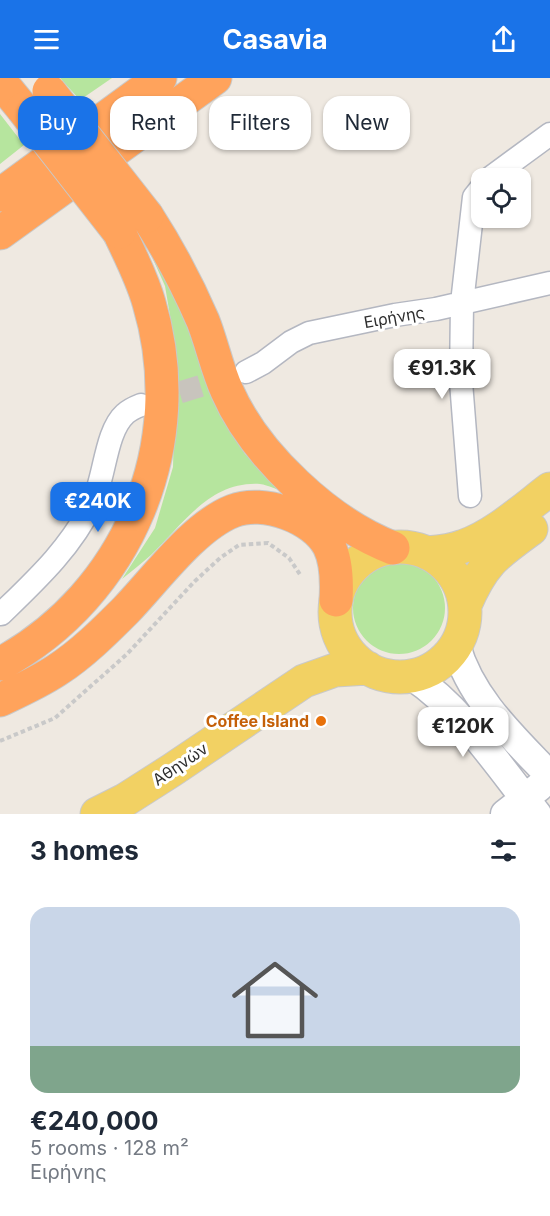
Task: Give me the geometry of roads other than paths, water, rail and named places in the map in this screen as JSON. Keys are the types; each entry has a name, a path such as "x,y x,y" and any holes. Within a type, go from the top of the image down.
{"highway":[{"path":"0,195 160,78"},
{"path":"0,233 215,78"},
{"path":"0,81 36,93 147,216 187,285 226,390 252,436 292,481 364,534 393,548"},
{"path":"0,664 36,642 62,621 102,577 141,507 153,468 163,403 156,332 138,271 118,232 36,93"},
{"path":"0,700 57,670 125,612 183,549 209,525 234,511 258,507 280,509 302,520 322,536 329,546 334,561 337,580 337,615"}],"main road":[{"name":"Αθηνών","path":"427,553 466,546 486,535 550,489"},
{"name":"Αθηνών","path":"465,605 481,571 491,560 550,515"},
{"name":"Αθηνών","path":"290,689 316,661 337,615 341,585 350,571 362,560 377,552 393,548 411,548 427,553 453,574 461,589 465,605 463,626 456,646"},
{"path":"337,615 349,652 368,668"},
{"path":"412,676 437,665 456,646"},
{"name":"Αθηνών","path":"98,814 172,770 290,689 319,674 335,670 368,668 390,675 412,676"}],"street":[{"path":"504,168 550,134"},
{"path":"470,496 461,382 462,303 471,224"},
{"name":"Ειρήνης","path":"246,372 263,363 291,342 309,333 550,283"},
{"path":"1,614 47,570 72,538 92,504 102,479 115,428 124,414 141,405"},
{"path":"412,676 429,687 457,714 522,809 550,778 488,709 465,672 456,646"}],"tunnel":[{"path":"148,402 234,376"}],"place":[{"name":"Coffee Island","path":"321,721"}]}
